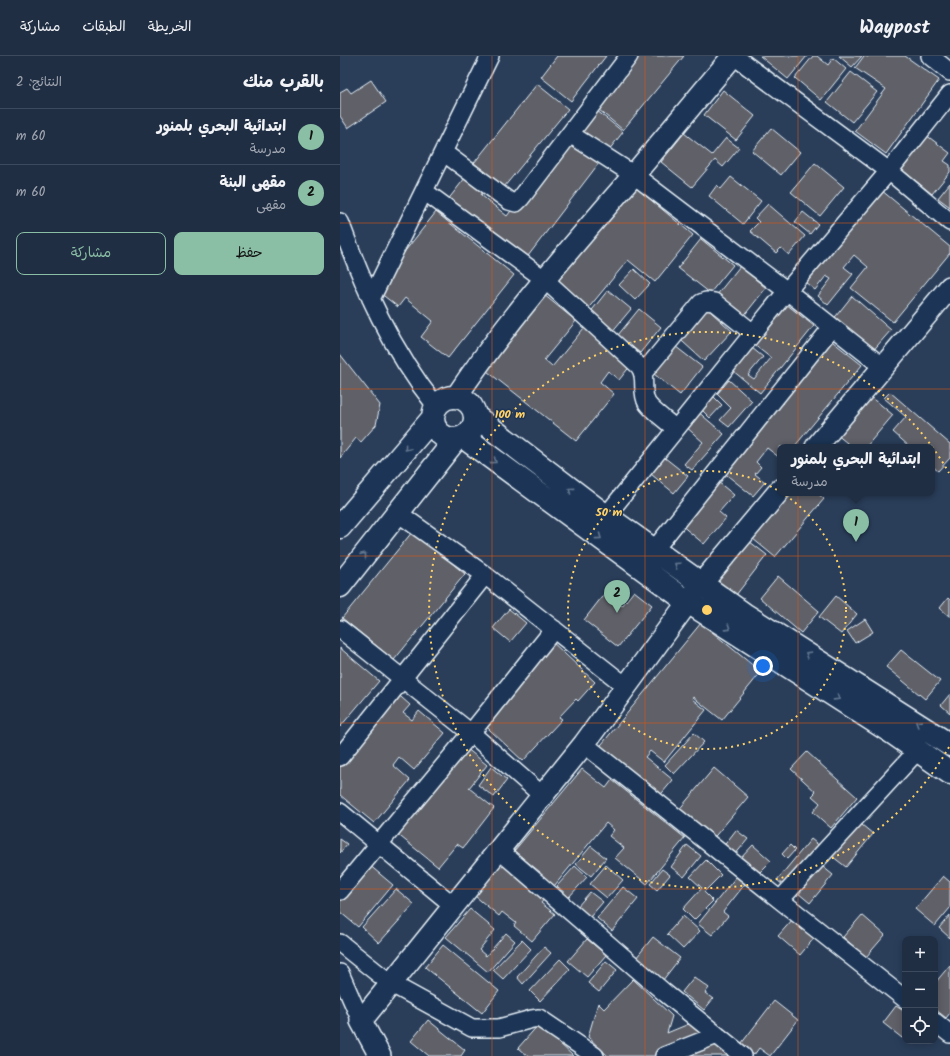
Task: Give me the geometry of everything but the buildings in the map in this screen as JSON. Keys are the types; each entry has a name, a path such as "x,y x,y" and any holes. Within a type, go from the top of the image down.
{"main road":[{"path":"340,527 445,399 456,397 469,403 475,416 472,428 459,438 340,586"},
{"path":"434,412 434,427 440,434 447,438 459,438 688,602 918,750 950,773"},
{"path":"475,416 606,516 744,614 950,745"}],"street":[{"path":"371,299 490,56"},
{"path":"443,152 509,201 516,203 628,56"},
{"path":"456,397 480,362 544,279 734,56 889,171 950,222"},
{"path":"930,56 950,72"},
{"path":"606,516 787,291 889,171 950,94"},
{"path":"570,134 634,175 787,291 883,367"},
{"path":"424,191 544,279 644,372"},
{"path":"340,222 362,283 383,326 419,384 434,412"},
{"path":"819,444 950,287"},
{"path":"676,429 647,403 644,394 644,372 701,302 714,302 753,333"},
{"path":"654,550 832,327"},
{"path":"361,1020 543,796 627,687 702,583 777,494"},
{"path":"398,512 485,575 627,687"},
{"path":"340,757 485,575"},
{"path":"340,628 471,733 543,796"},
{"path":"340,891 471,733 554,629"},
{"path":"584,744 902,997"},
{"path":"780,900 918,750"},
{"path":"340,812 454,906"},
{"path":"500,850 659,988 743,1056"},
{"path":"340,943 390,983 472,1028 500,1028 532,1018 540,1018 595,1056"},
{"path":"340,973 361,1020 380,1056"},
{"path":"938,1024 950,1034"},
{"path":"664,1056 717,1035"}],"place":[{"name":"ابتدائية البحري بلمنور","path":"856,542"},
{"name":"مقهى البنة","path":"617,613"}]}
